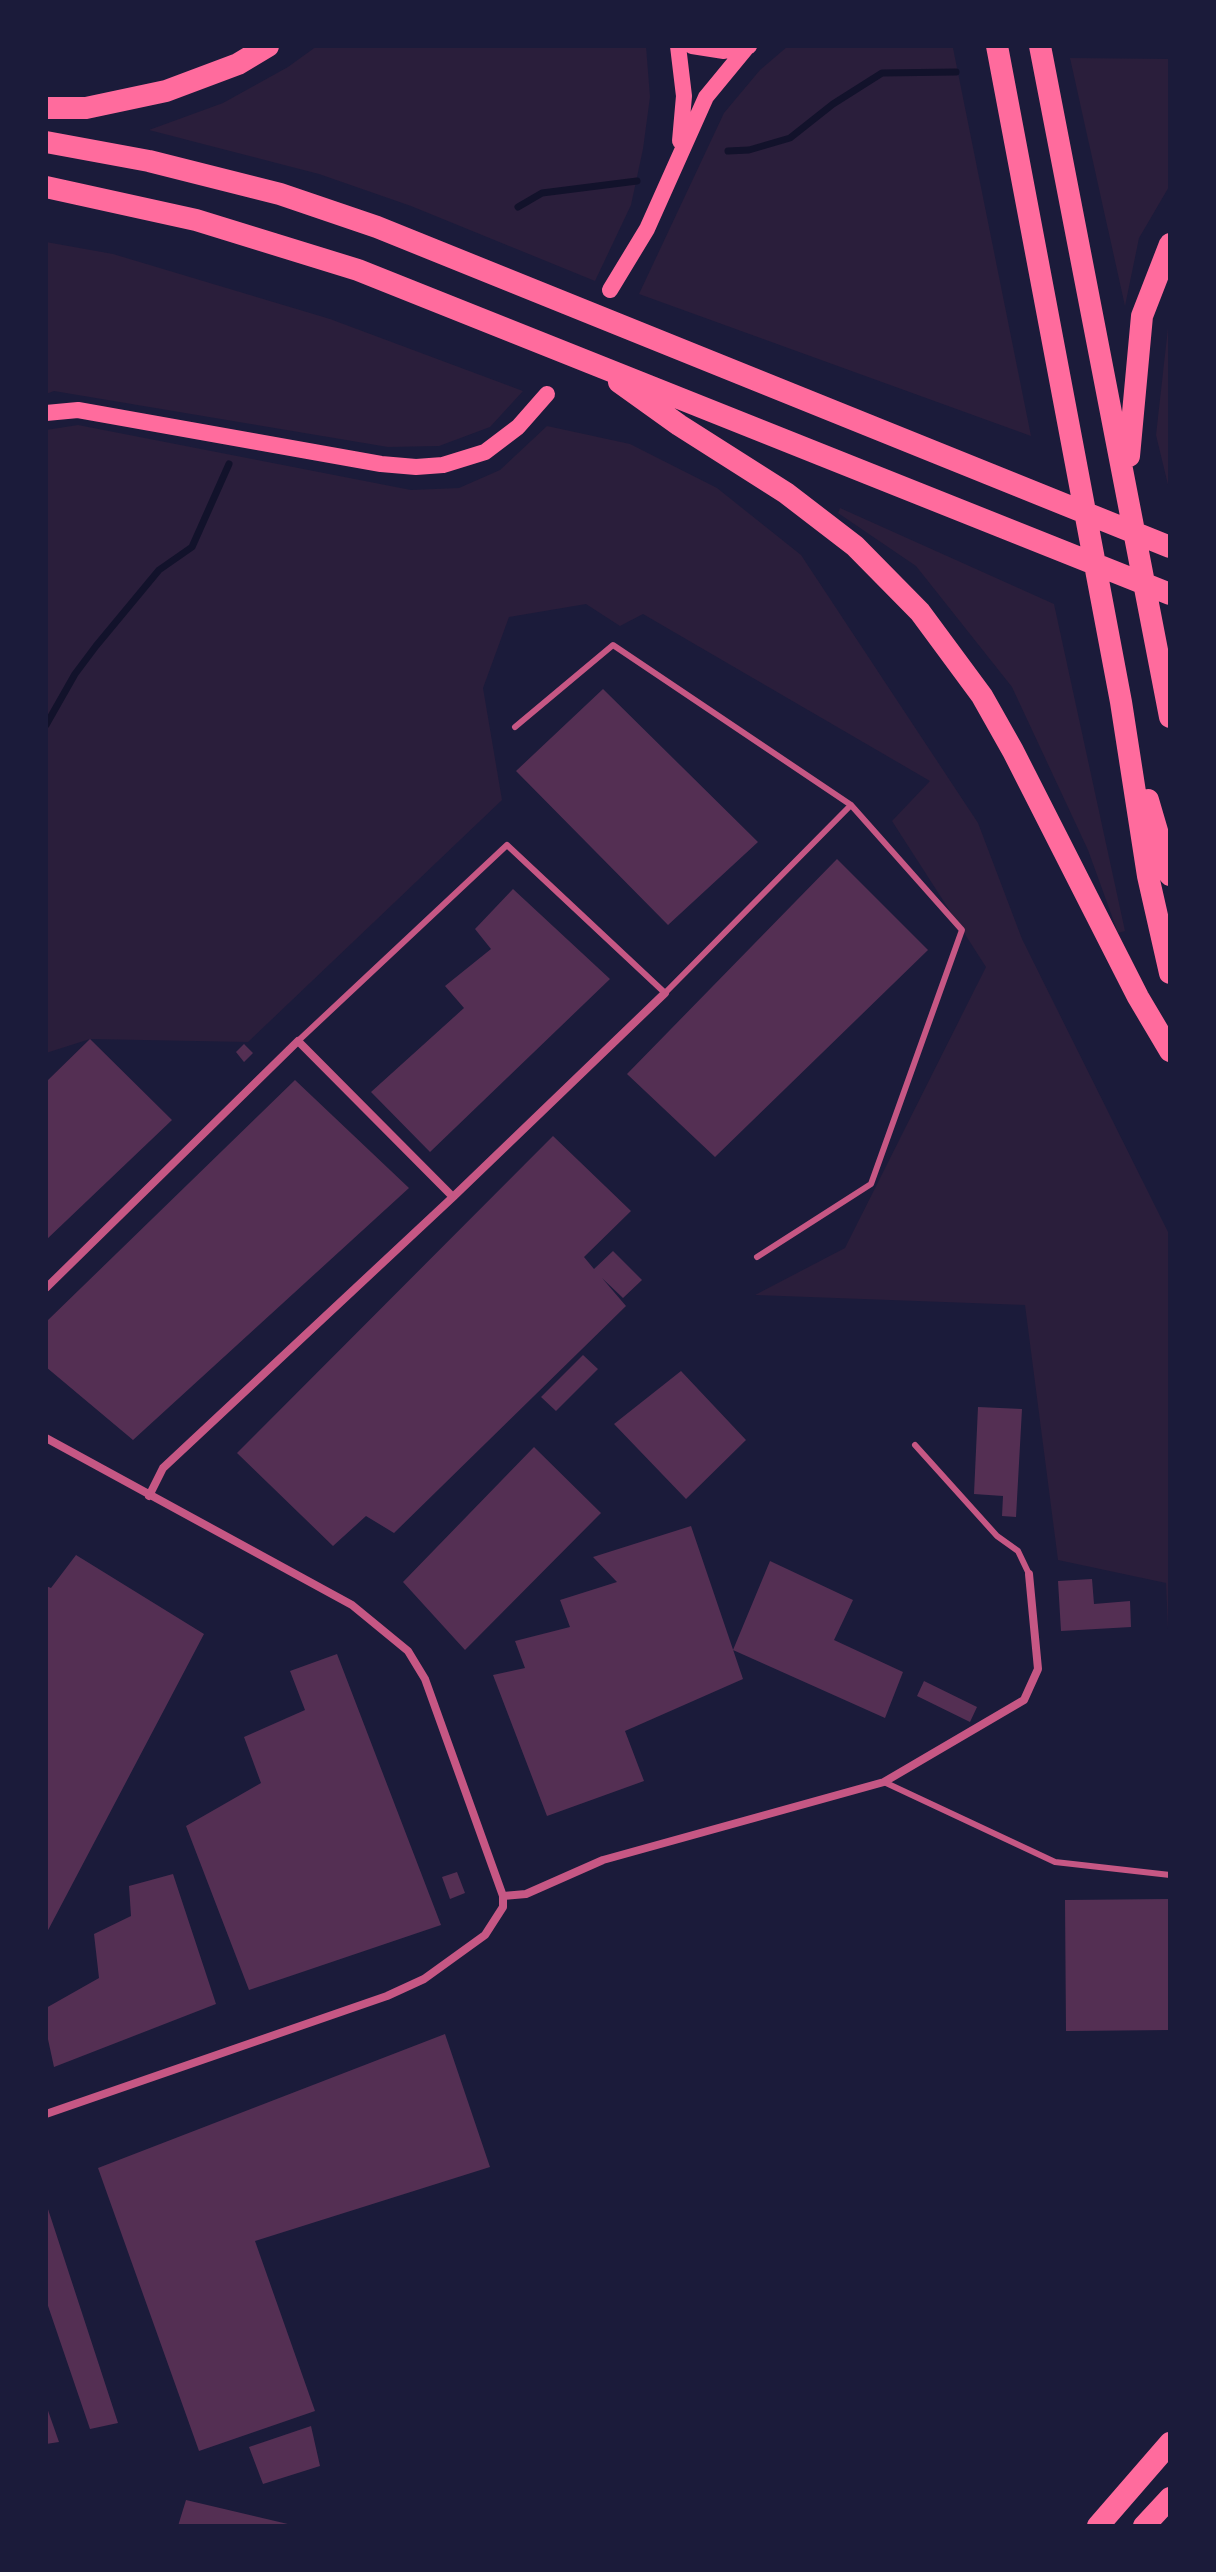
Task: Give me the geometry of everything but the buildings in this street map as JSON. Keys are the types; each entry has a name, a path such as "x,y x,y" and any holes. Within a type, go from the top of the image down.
{"highway":[{"path":"46,108 86,108 166,91 238,64 268,46"},
{"path":"997,46 1121,702 1148,876 1170,973"},
{"path":"1040,46 1170,717"},
{"path":"46,142 149,161 280,194 377,227 1170,547"},
{"path":"46,187 196,220 281,244 423,294 1170,594"},
{"path":"1127,489 1131,412 1142,316 1170,244"},
{"path":"589,360 679,425 797,502 874,563 920,612 982,696 1138,997 1170,1051"},
{"path":"1121,702 1170,875"},
{"path":"1098,2526 1170,2443"},
{"path":"1144,2526 1170,2498"}],"main road":[{"path":"678,46 684,96 678,155"},
{"path":"692,46 724,51 749,46"},
{"path":"610,290 647,229 706,97 749,46"},
{"path":"46,413 78,410 381,464 416,467 443,465 485,452 518,427 547,394"}],"street":[{"path":"149,1496 163,1468 453,1197 665,993"},
{"path":"46,1288 298,1041 453,1197"},
{"path":"46,1438 352,1605 408,1651 425,1679 503,1896 503,1907 485,1935 424,1979 387,1996 46,2114"},
{"path":"503,1896 526,1894 603,1860 884,1782 1024,1700 1038,1669 1029,1574"}],"lane":[{"path":"515,727 613,645 851,805 962,930 871,1184 757,1257"},
{"path":"298,1041 507,845 665,993 851,805"},
{"path":"915,1445 997,1536 1018,1551 1029,1574"},
{"path":"884,1782 1055,1862 1170,1875"}],"shaded area":[{"path":"317,46 646,46 650,97 631,205 595,281 411,206 319,174 149,130 223,103 288,67"},
{"path":"788,46 953,48 1031,436 639,294 724,113 760,70"},
{"path":"1070,58 1170,59 1170,185 1139,238 1125,306"},
{"path":"46,242 113,254 330,319 523,391 490,427 439,446 388,447 54,391 46,394"},
{"path":"1170,310 1170,493 1156,435"},
{"path":"78,425 411,490 459,488 500,470 547,426 630,444 717,488 801,555 978,823 1022,939 1170,1236 1170,1676 1166,1583 1058,1560 1025,1305 755,1295 845,1248 986,967 892,821 930,781 643,614 620,626 586,604 509,617 483,688 502,800 248,1042 90,1039 46,1053 46,430"},
{"path":"840,508 1054,604 1125,931 1118,933 1088,850 1012,687 916,566 838,513"}],"waterway":[{"path":"728,151 749,150 790,138 833,104 882,73 956,72"},
{"path":"518,207 542,193 637,181"},
{"path":"46,725 75,674 96,646 159,570 192,547 229,464"}]}
